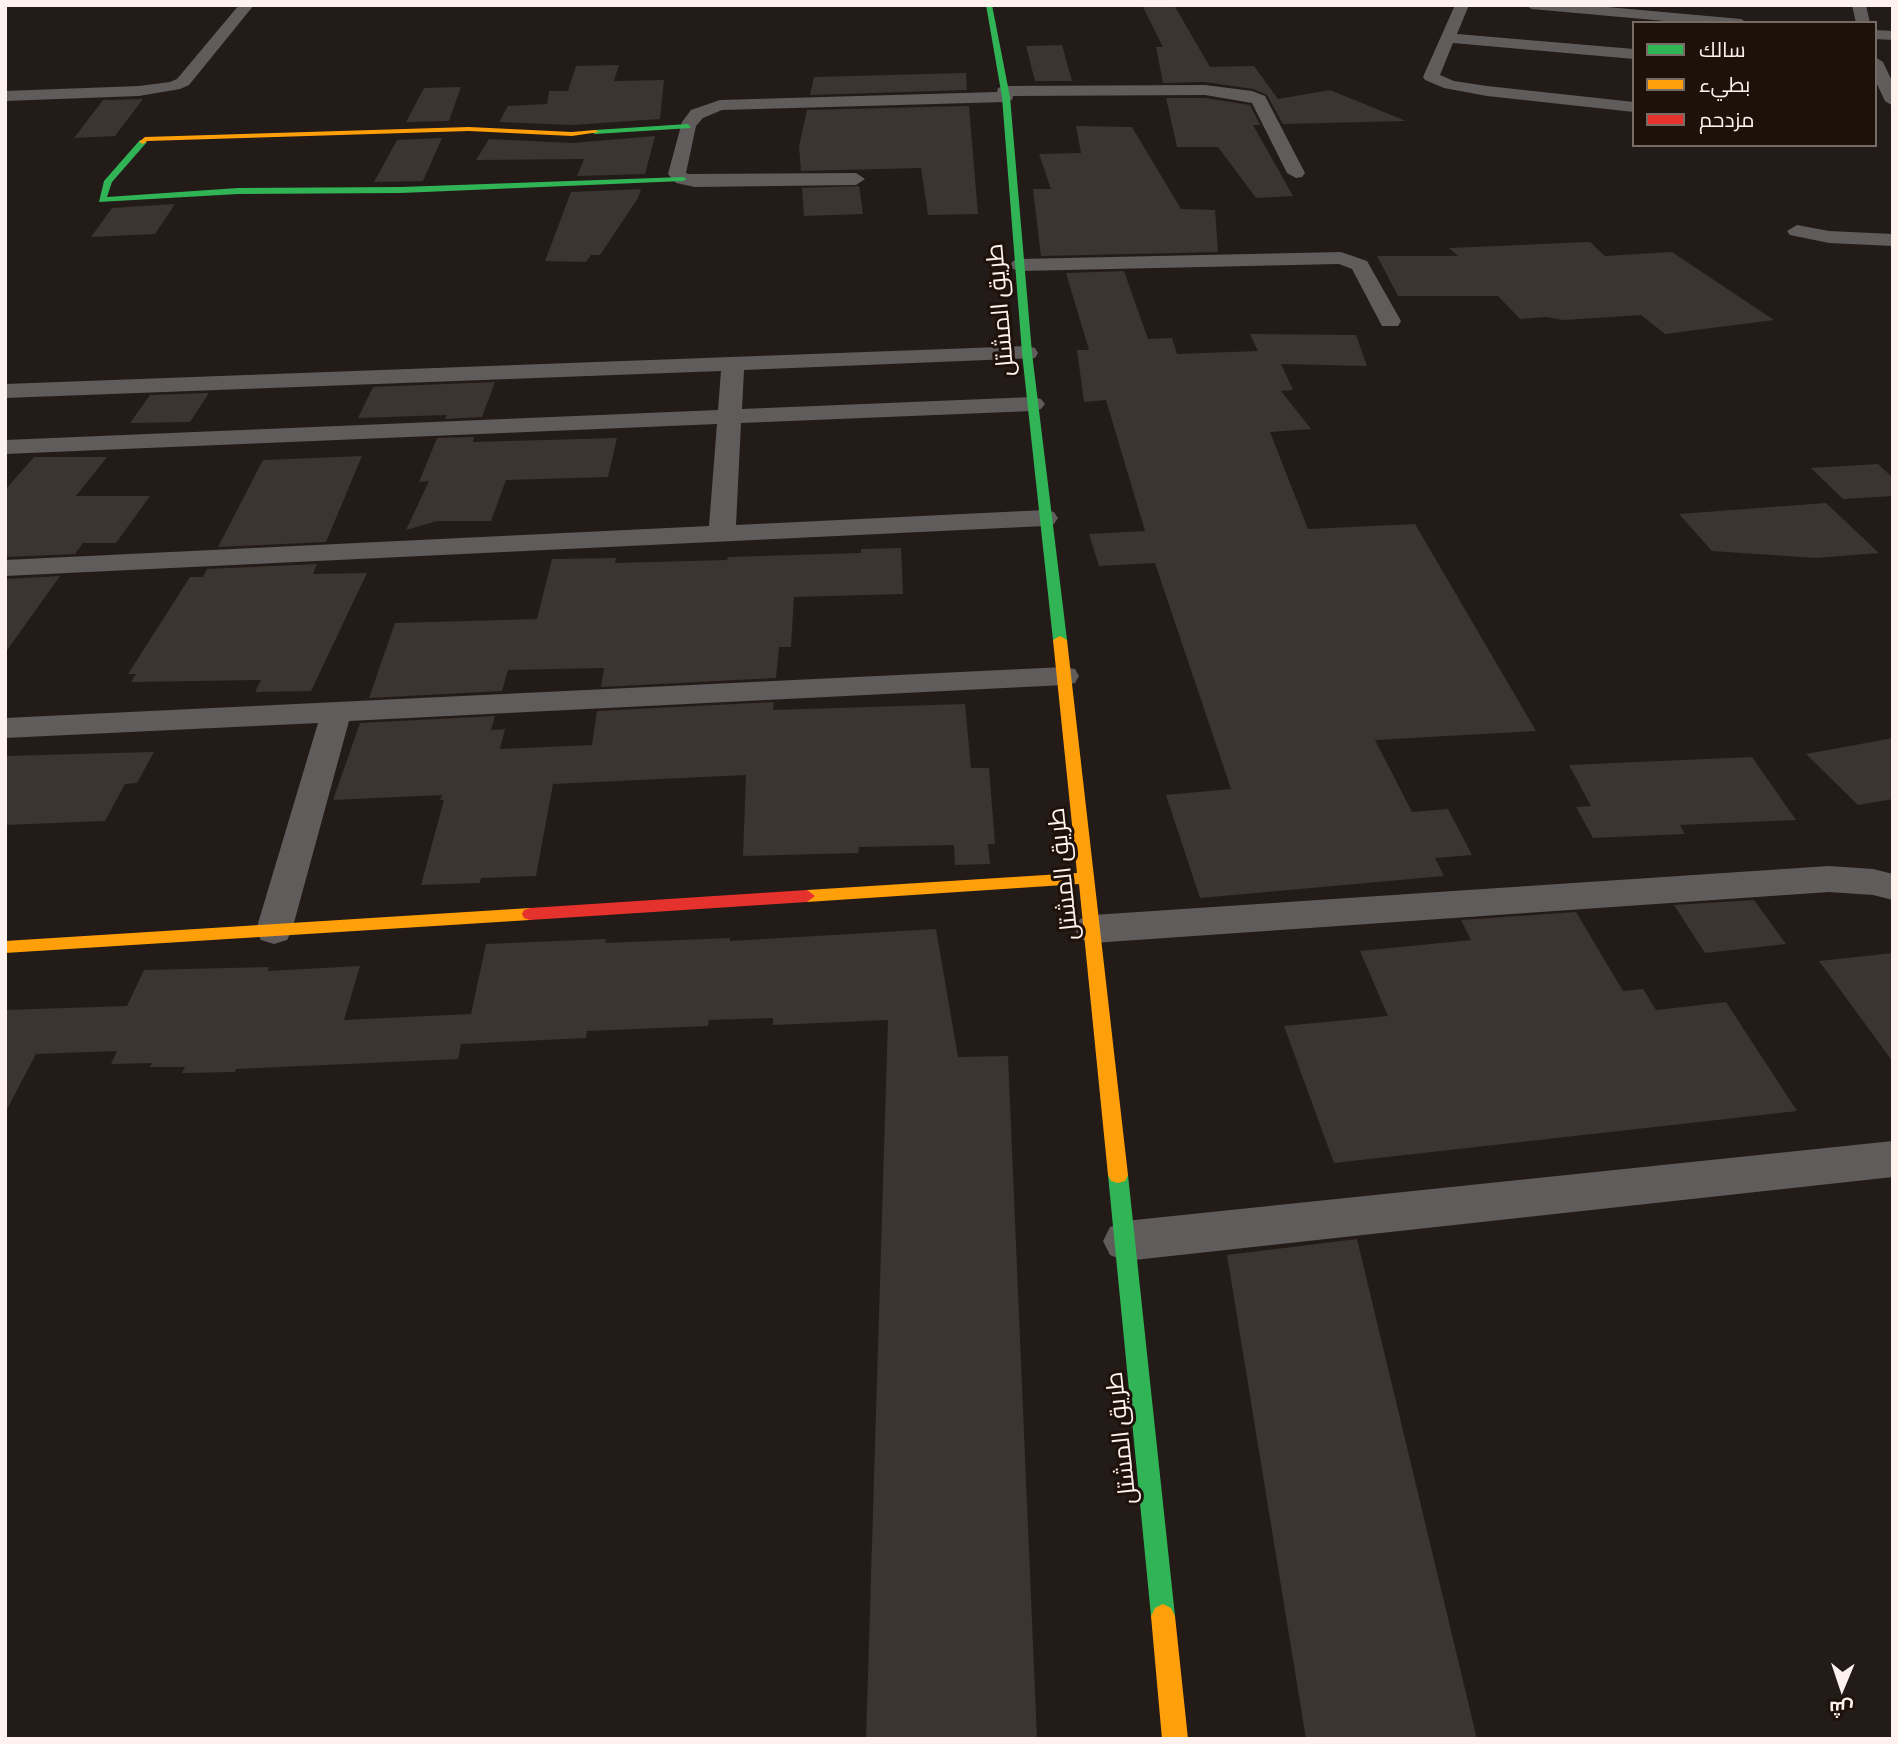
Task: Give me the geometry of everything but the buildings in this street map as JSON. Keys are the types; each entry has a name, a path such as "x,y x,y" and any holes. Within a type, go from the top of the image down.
{"main road":[{"name":"طريق المشتل","path":"989,5 1005,94 1027,353 1093,929 1175,1739"},
{"path":"683,179 401,190 238,191 102,200 108,181 145,139 469,129 572,134 688,126"},
{"path":"5,947 1087,878"}],"street":[{"path":"5,96 139,91 174,86 183,82 247,5"},
{"path":"1462,5 1432,77 1450,85 1632,107"},
{"path":"1532,5 1718,21"},
{"path":"1448,38 1632,54"},
{"path":"1877,71 1893,101"},
{"path":"856,179 683,179 677,174 688,126 697,114 708,108 736,103 1205,90 1252,96 1259,100 1296,173"},
{"path":"1797,231 1829,237 1893,240"},
{"path":"1020,265 1341,258 1360,265 1390,321"},
{"path":"5,391 1027,353"},
{"path":"722,535 733,366"},
{"path":"5,447 1033,404"},
{"path":"5,568 1045,518"},
{"path":"5,728 1064,676"},
{"path":"274,930 336,713"},
{"path":"1093,929 1829,879 1873,881 1893,887"},
{"path":"1125,1241 1893,1159"}],"traffic: fast":[{"path":"989,5 1006,97 1027,353 1060,640"},
{"path":"595,132 688,126"},
{"path":"143,142 108,181 102,200 238,191 401,190 683,179"},
{"path":"1118,1175 1163,1616"}],"traffic: slow":[{"path":"143,142 145,139 469,129 572,134 595,132"},
{"path":"1060,640 1118,1175"},
{"path":"807,896 1087,878"},
{"path":"5,947 530,914"},
{"path":"1163,1616 1175,1739"}],"traffic: jam":[{"path":"530,914 807,896"}]}
